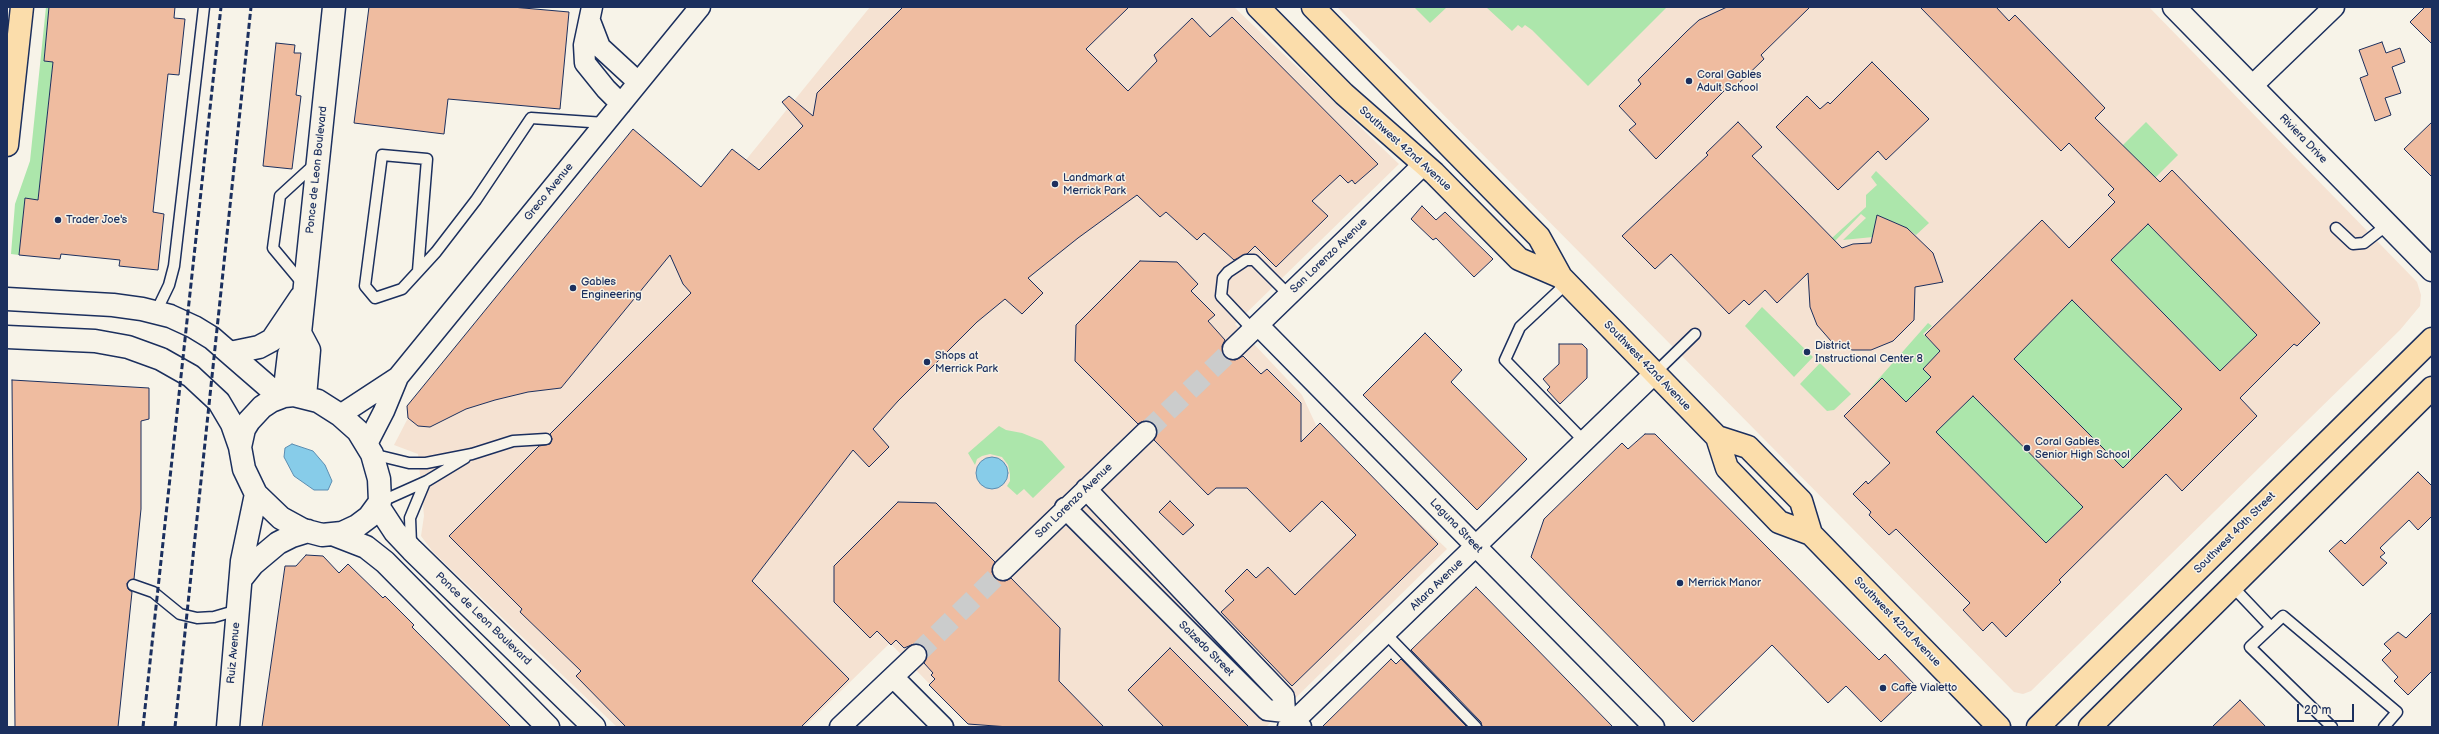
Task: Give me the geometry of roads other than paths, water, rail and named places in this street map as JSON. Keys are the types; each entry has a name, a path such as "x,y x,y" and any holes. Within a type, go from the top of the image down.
{"main road":[{"path":"7,145 22,7"},
{"name":"Southwest 42nd Avenue","path":"1258,7 1344,94 1424,164 1519,259 1564,280"},
{"name":"Southwest 42nd Avenue","path":"1313,7 1539,237 1564,280 1654,374 1717,437 1748,447 1791,490 1801,501 1811,534"},
{"name":"Southwest 40th Street","path":"2038,727 2432,339"},
{"path":"2090,727 2432,388"},
{"name":"Southwest 42nd Avenue","path":"1717,437 1726,468 1779,522 1811,534 1999,727"}],"street":[{"name":"Ponce de Leon Boulevard","path":"282,397 289,354 300,333 334,7"},
{"name":"Greco Avenue","path":"370,449 398,377 700,7"},
{"name":"Riviera Drive","path":"2174,7 2432,270"},
{"path":"2252,86 2334,7"},
{"path":"591,14 600,47 638,82"},
{"path":"591,14 584,45 585,63 606,89 621,104"},
{"name":"San Lorenzo Avenue","path":"1233,349 1424,164"},
{"path":"230,353 259,347 272,340 286,323 304,289"},
{"path":"7,299 113,305 156,312 194,326 230,353 282,397"},
{"name":"Laguna Street","path":"1255,327 1654,727"},
{"path":"300,333 309,350 305,397"},
{"path":"7,337 94,341 128,347 161,359 191,376 220,402 232,424 240,447 244,469 256,494 264,504 281,518 308,531 335,535 366,547 385,562 548,727"},
{"name":"Altara Avenue","path":"1292,722 1386,634 1654,374"},
{"name":"Greco Avenue","path":"340,414 398,377"},
{"path":"240,447 244,429 254,414 282,397 305,397 330,407 340,414 358,431 370,449 379,479 379,504 358,526 335,535"},
{"name":"San Lorenzo Avenue","path":"1002,570 1146,432"},
{"name":"Salzedo Street","path":"1086,489 1284,697 1292,722"},
{"name":"Ruiz Avenue","path":"228,727 242,561 256,494"},
{"name":"Ponce de Leon Boulevard","path":"379,504 395,532 412,550 594,727"},
{"name":"Salzedo Street","path":"1065,508 1267,710 1292,722"},
{"path":"241,579 253,564 278,543 292,536 308,531"},
{"path":"1132,576 1152,558"},
{"path":"840,727 916,655"},
{"path":"893,677 943,727"}],"lane":[{"path":"156,312 169,285 174,266 204,7"},
{"path":"418,271 427,159 382,155 365,286 375,298 402,290 418,271 476,200 531,118 606,123"},
{"path":"304,289 273,248 280,196 318,161"},
{"path":"2336,228 2353,244 2364,243 2387,225"},
{"path":"1255,327 1221,296 1221,282 1228,272 1246,260 1254,260 1289,295"},
{"path":"1564,280 1520,327 1504,360 1585,442"},
{"path":"1654,374 1695,334"},
{"path":"370,449 391,460 418,463 472,454 513,441 546,439"},
{"path":"379,504 424,482 472,454"},
{"path":"412,550 410,518 424,482"},
{"path":"133,585 153,592 180,614 197,618 214,617 238,610"},
{"path":"2232,586 2270,626"},
{"path":"2332,727 2250,647 2270,626 2283,616 2397,712 2384,727"},
{"path":"1386,634 1476,727"}],"water":[{"path":"292,444 313,451 325,465 332,481 328,490 314,490 294,476 284,457 285,448"},
{"path":"992,457 1001,460 1005,464 1008,473 1005,482 1001,486 992,489 983,486 979,482 976,473 979,464 983,460"}],"tunnel":[{"path":"1146,432 1233,349"},
{"path":"916,655 1003,570"}],"railway":[{"path":"143,727 221,7"},
{"path":"175,727 251,7"}],"place":[{"name":"Coral Gables Adult School","path":"1689,81"},
{"name":"Landmark at Merrick Park","path":"1055,184"},
{"name":"Trader Joe's","path":"58,220"},
{"name":"Gables Engineering","path":"573,288"},
{"name":"District Instructional Center 8","path":"1807,352"},
{"name":"Shops at Merrick Park","path":"927,362"},
{"name":"Coral Gables Senior High School","path":"2027,448"},
{"name":"Merrick Manor","path":"1680,583"},
{"name":"Caffe Vialetto","path":"1883,688"}]}
